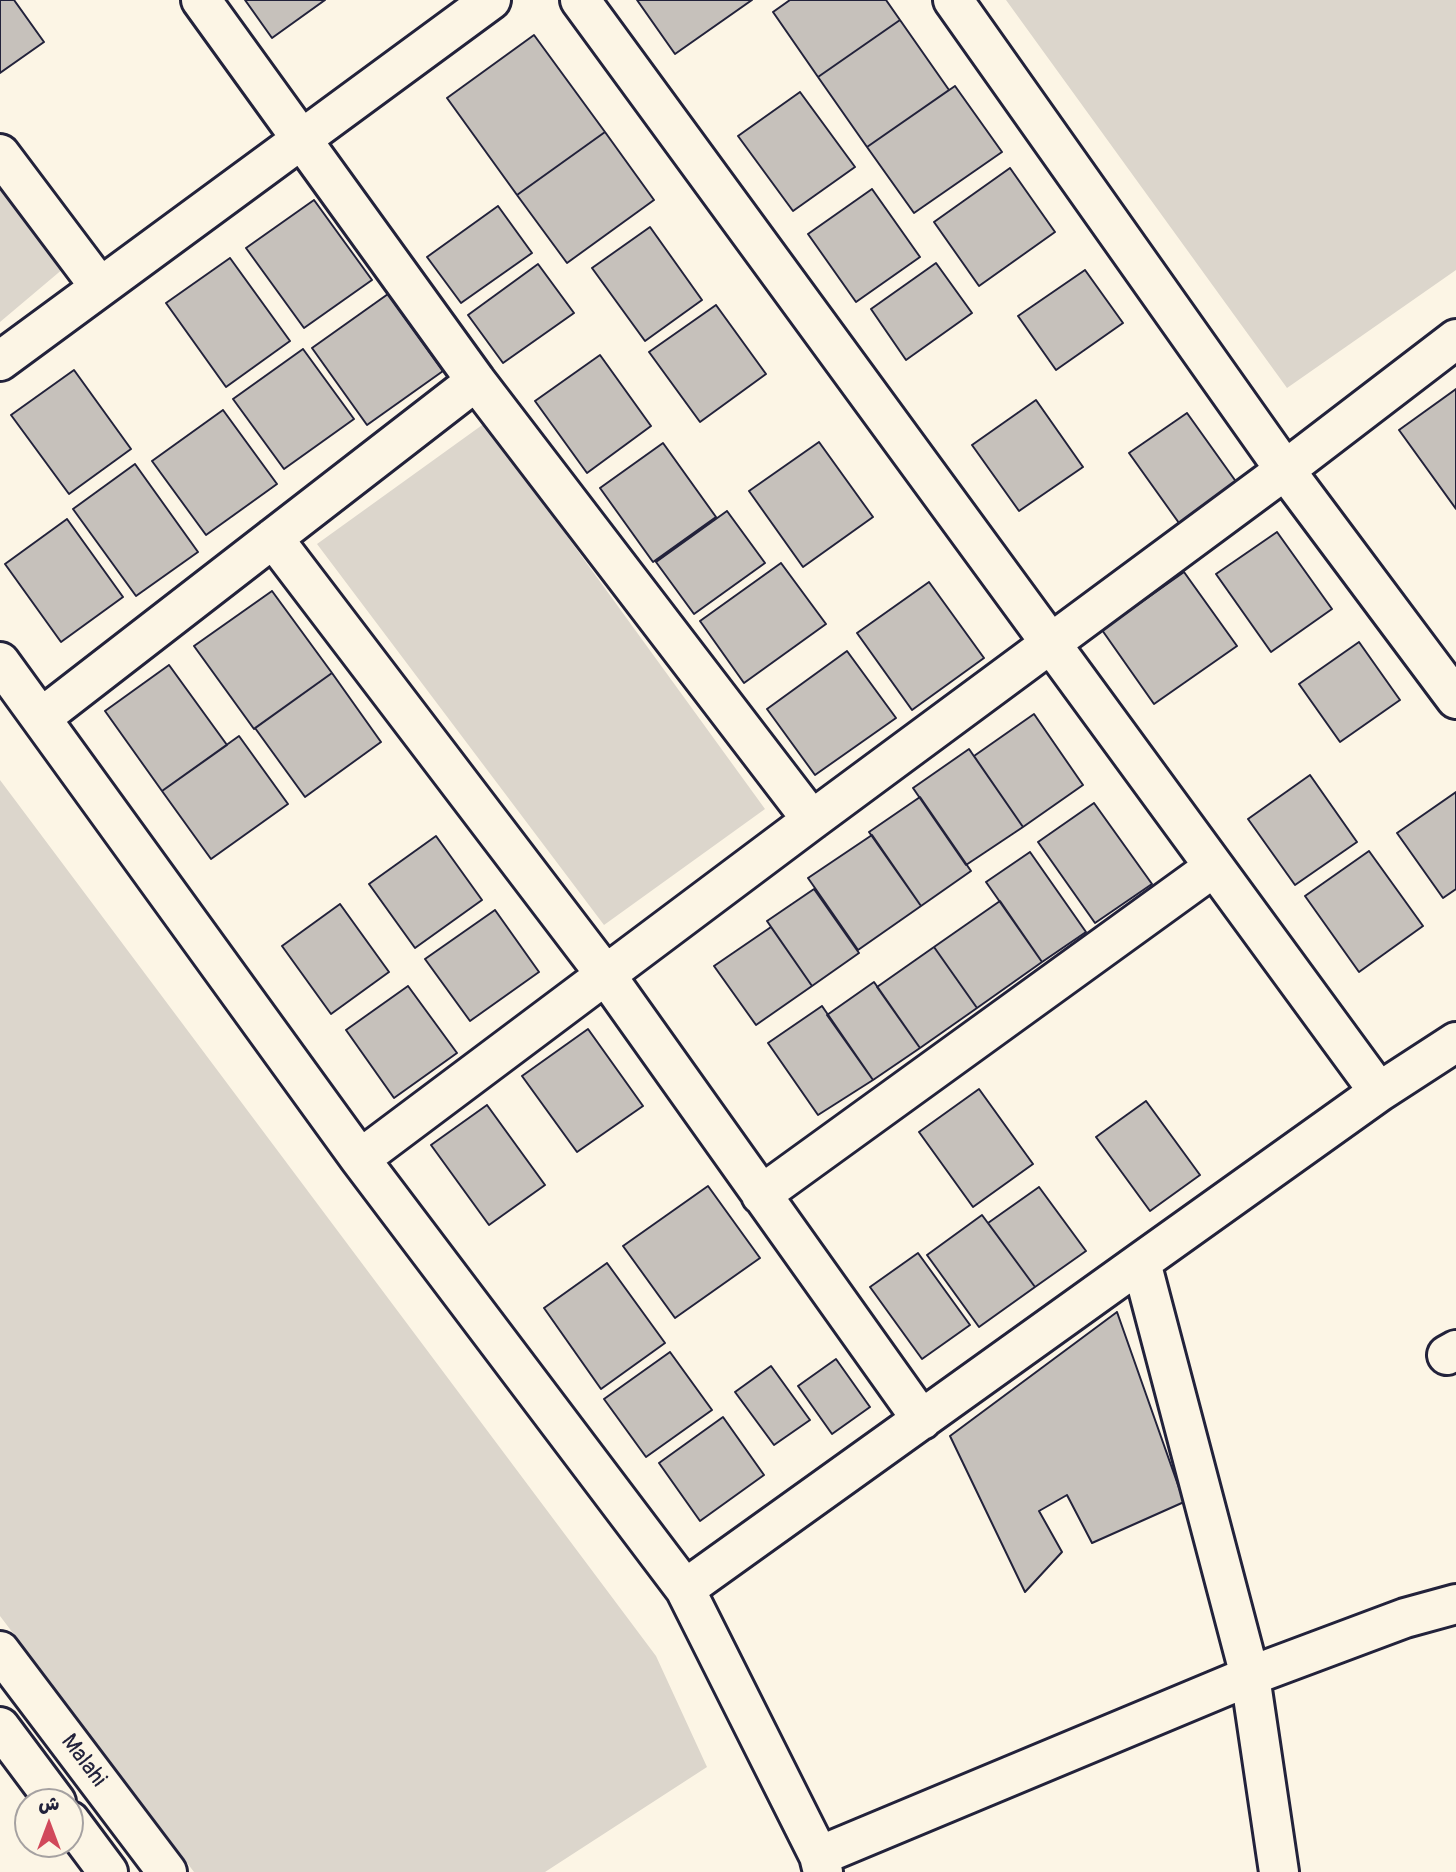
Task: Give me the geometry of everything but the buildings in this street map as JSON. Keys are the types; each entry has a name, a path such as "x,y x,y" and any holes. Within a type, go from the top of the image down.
{"street":[{"path":"201,0 476,381 812,820"},
{"path":"0,361 491,0"},
{"path":"580,0 1379,1093"},
{"path":"953,0 1285,470 1456,699"},
{"path":"0,154 100,287"},
{"path":"359,1159 1285,470 1456,339"},
{"path":"41,718 476,381"},
{"path":"273,538 605,974 922,1420"},
{"path":"0,662 359,1159 685,1589 821,1864 1250,1676 1405,1618 1456,1604"},
{"path":"761,1195 1214,867"},
{"path":"685,1589 1140,1262 1379,1093 1456,1042"},
{"path":"1140,1262 1250,1676 1279,1872"},
{"name":"Malahi","path":"0,1651 167,1872"},
{"name":"Malahi","path":"5,1745 43,1788"},
{"path":"84,1840 108,1872"}],"shaded area":[{"path":"1006,0 1456,0 1456,270 1287,388"},
{"path":"0,183 64,268 0,322"},
{"path":"485,423 765,809 604,925 317,544"},
{"path":"0,780 656,1656 707,1767 545,1872 194,1872 0,1616"}]}
